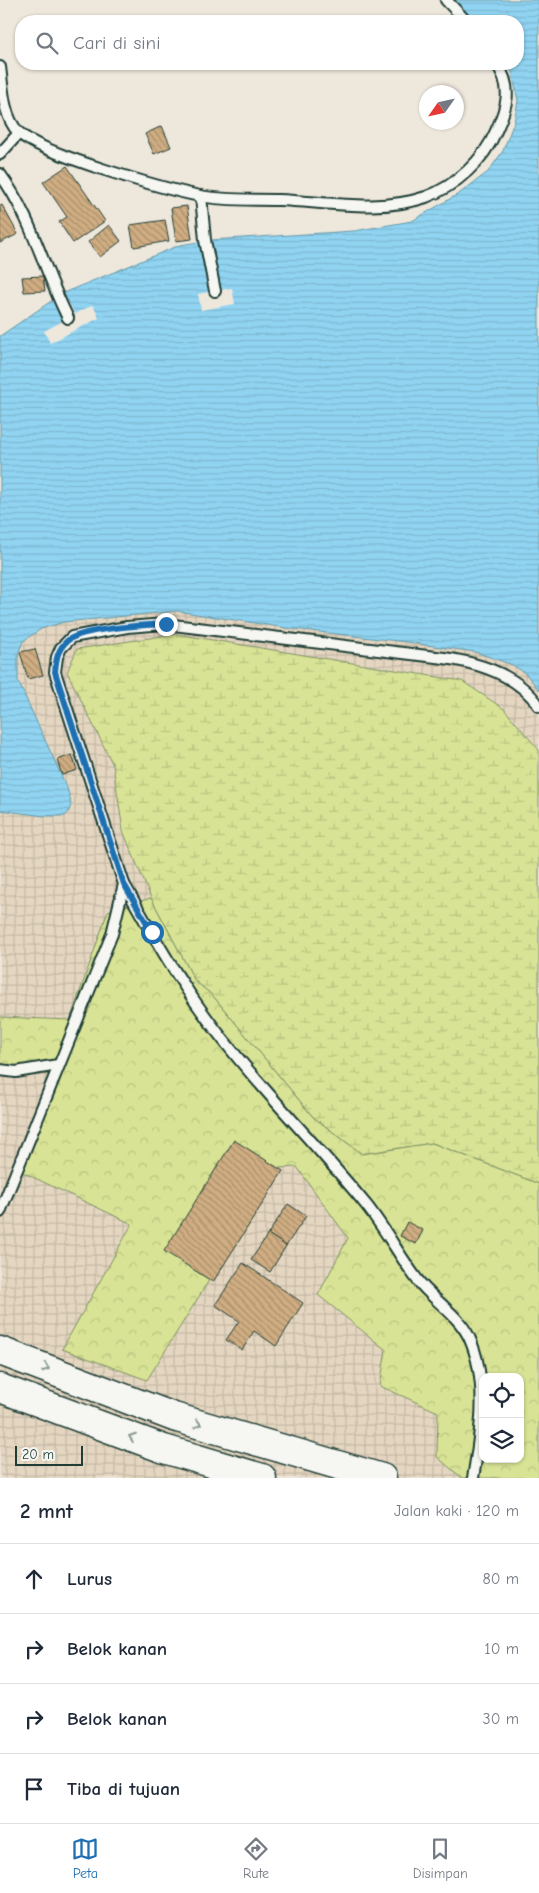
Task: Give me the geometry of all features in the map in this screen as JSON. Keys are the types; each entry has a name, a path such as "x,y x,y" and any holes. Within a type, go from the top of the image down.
{"highway":[{"path":"0,1351 174,1417 382,1478"},
{"path":"0,1388 164,1449 262,1478"}],"lane":[{"path":"446,0 460,15"},
{"path":"0,67 5,103 12,124 19,133 58,153 105,170 201,196 295,200 350,205 404,203 428,196 462,175 477,161 492,141 508,101 508,90 500,70"},
{"path":"0,154 19,133"},
{"path":"0,174 20,206 68,318"},
{"path":"201,196 205,240 215,291"},
{"path":"473,1478 481,1429 481,1399 478,1364 468,1335 451,1313 417,1280 368,1207 276,1103 182,983 124,884 55,672 56,657 61,648 72,637 127,626 166,624 465,661 515,682 529,692 539,706"},
{"path":"0,1212 112,934 124,884"},
{"path":"0,1070 16,1072 58,1065"}],"shaded area":[{"path":"177,611 293,629 475,652 513,665 526,674 539,690 539,750 504,709 462,681 176,634 77,649 67,672 113,765 123,831 151,898 195,981 432,1143 539,1184 539,1478 0,1478 0,810 44,816 67,788 18,681 18,654 23,641 41,629 64,622"}],"green space":[{"path":"176,634 462,681 504,709 539,750 539,1184 432,1143 362,1154 313,1117 213,996 195,981 151,898 123,831 113,765 67,672 77,649"},
{"path":"151,898 195,981 213,996 313,1117 362,1154 432,1143 539,1184 539,1478 462,1478 437,1457 438,1412 380,1386 386,1350 318,1295 348,1238 297,1167 279,1168 147,1380 62,1349 132,1224 20,1171 53,1075 0,1069 0,1017 70,1020 108,911"}],"water":[{"path":"453,0 539,0 539,690 526,674 513,665 475,652 406,642 293,629 177,611 64,622 41,629 23,641 18,654 18,681 67,788 70,810 65,816 44,816 0,810 0,336 63,293 180,245 211,240 354,231 412,221 460,193 488,172 503,151 514,122 518,101 510,70 524,70 524,15 468,15"}],"pier":[{"path":"211,240 220,290 232,288 235,304 201,310 198,294 208,292 199,241"},
{"path":"63,293 75,314 93,305 99,318 50,343 44,331 63,321 51,299"}],"building":[{"path":"162,126 171,147 154,154 145,134"},
{"path":"67,166 105,221 73,243 59,222 67,217 43,182"},
{"path":"2,205 18,234 0,243 0,206"},
{"path":"187,206 192,239 176,241 171,208"},
{"path":"165,220 169,241 134,247 130,225"},
{"path":"109,225 121,241 100,257 88,242"},
{"path":"43,276 45,291 24,292 22,277"},
{"path":"35,649 43,675 28,679 20,652"},
{"path":"72,755 77,770 62,775 57,760"},
{"path":"234,1140 283,1171 213,1282 164,1251"},
{"path":"288,1204 306,1216 286,1246 268,1234"},
{"path":"407,1222 423,1230 416,1244 400,1236"},
{"path":"268,1234 286,1246 270,1272 251,1260"},
{"path":"243,1263 303,1303 276,1346 254,1331 242,1350 226,1340 239,1321 215,1305"}],"route":[{"path":"152,932 124,884 55,672 56,657 61,648 72,637 127,626 166,624"}]}
